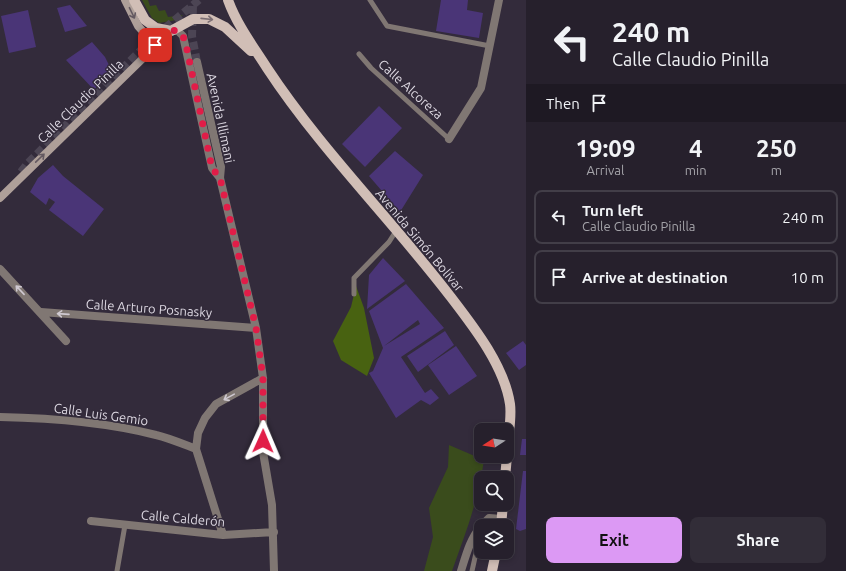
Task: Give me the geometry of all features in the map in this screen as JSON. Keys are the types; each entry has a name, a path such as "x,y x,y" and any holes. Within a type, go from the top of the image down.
{"main road":[{"path":"125,0 138,26 155,45"},
{"path":"134,0 145,20 156,28 171,30"},
{"path":"228,0 235,19 264,64"},
{"name":"Calle Claudio Pinilla","path":"0,198 171,30 193,19 209,19 216,21 231,31 264,64"},
{"name":"Avenida Simón Bolívar","path":"264,64 291,105 426,266 465,316 495,363 510,404 509,423"},
{"name":"Calle Claudio Pinilla","path":"12,185 21,172"},
{"path":"492,571 495,559"}],"street":[{"path":"449,139 481,88 499,0"},
{"name":"Avenida Illimani","path":"171,30 178,31 183,36 212,168 220,178"},
{"name":"Avenida Illimani","path":"198,62 221,167 220,178 256,328 263,378 263,452 272,505 274,571"},
{"path":"0,269 66,341"},
{"name":"Calle Arturo Posnasky","path":"41,312 256,328"},
{"path":"223,535 196,449 198,433 205,418 216,404 263,378"},
{"name":"Calle Luis Gemio","path":"0,417 66,420 135,430 157,435 196,449"},
{"name":"Calle Calderón","path":"91,521 223,535 274,532"},
{"path":"461,571 468,549 474,538"}],"lane":[{"path":"370,0 387,26 490,46"},
{"name":"Calle Alcoreza","path":"359,54 371,68 449,139"},
{"path":"354,294 354,278 389,242 396,231"},
{"path":"117,571 125,525"},
{"path":"472,571 475,559"}],"green space":[{"path":"142,0 148,0 150,6 156,5 159,11 165,10 168,17 183,15 176,20 159,23 152,18"},
{"path":"356,286 364,308 374,358 367,376 341,360 333,341 351,307"},
{"path":"449,445 474,456 474,463 483,463 482,471 474,471 474,504 452,571 424,571 433,537 429,508 448,467"}],"building":[{"path":"441,0 468,0 467,10 483,13 479,38 436,31"},
{"path":"70,5 87,26 65,32 57,8"},
{"path":"28,10 36,47 9,53 1,16"},
{"path":"92,42 105,57 110,67 106,76 94,90 66,60"},
{"path":"379,106 402,128 365,167 342,144"},
{"path":"395,151 423,175 400,212 369,176"},
{"path":"53,165 63,176 104,209 83,236 49,210 55,202 49,198 46,205 30,192 38,178"},
{"path":"383,258 405,281 367,309 369,275"},
{"path":"406,284 444,328 401,357 425,393 431,389 439,398 430,405 421,400 396,418 369,373 373,371 383,348 369,311","holes":["418,320 420,324 384,346"]},
{"path":"445,331 454,345 418,372 407,356"},
{"path":"523,341 526,345 526,365 519,370 506,353"},
{"path":"456,346 477,376 449,395 428,365"},
{"path":"522,439 526,439 526,455 520,455"},
{"path":"523,471 526,471 526,529 520,531 516,529"}],"tunnel":[{"path":"21,172 27,164 153,38 199,0"},
{"path":"193,6 192,36 197,62"}],"route":[{"path":"155,45 171,30 178,31 183,36 186,45 212,168 220,178 256,328 263,378 263,441"}]}
